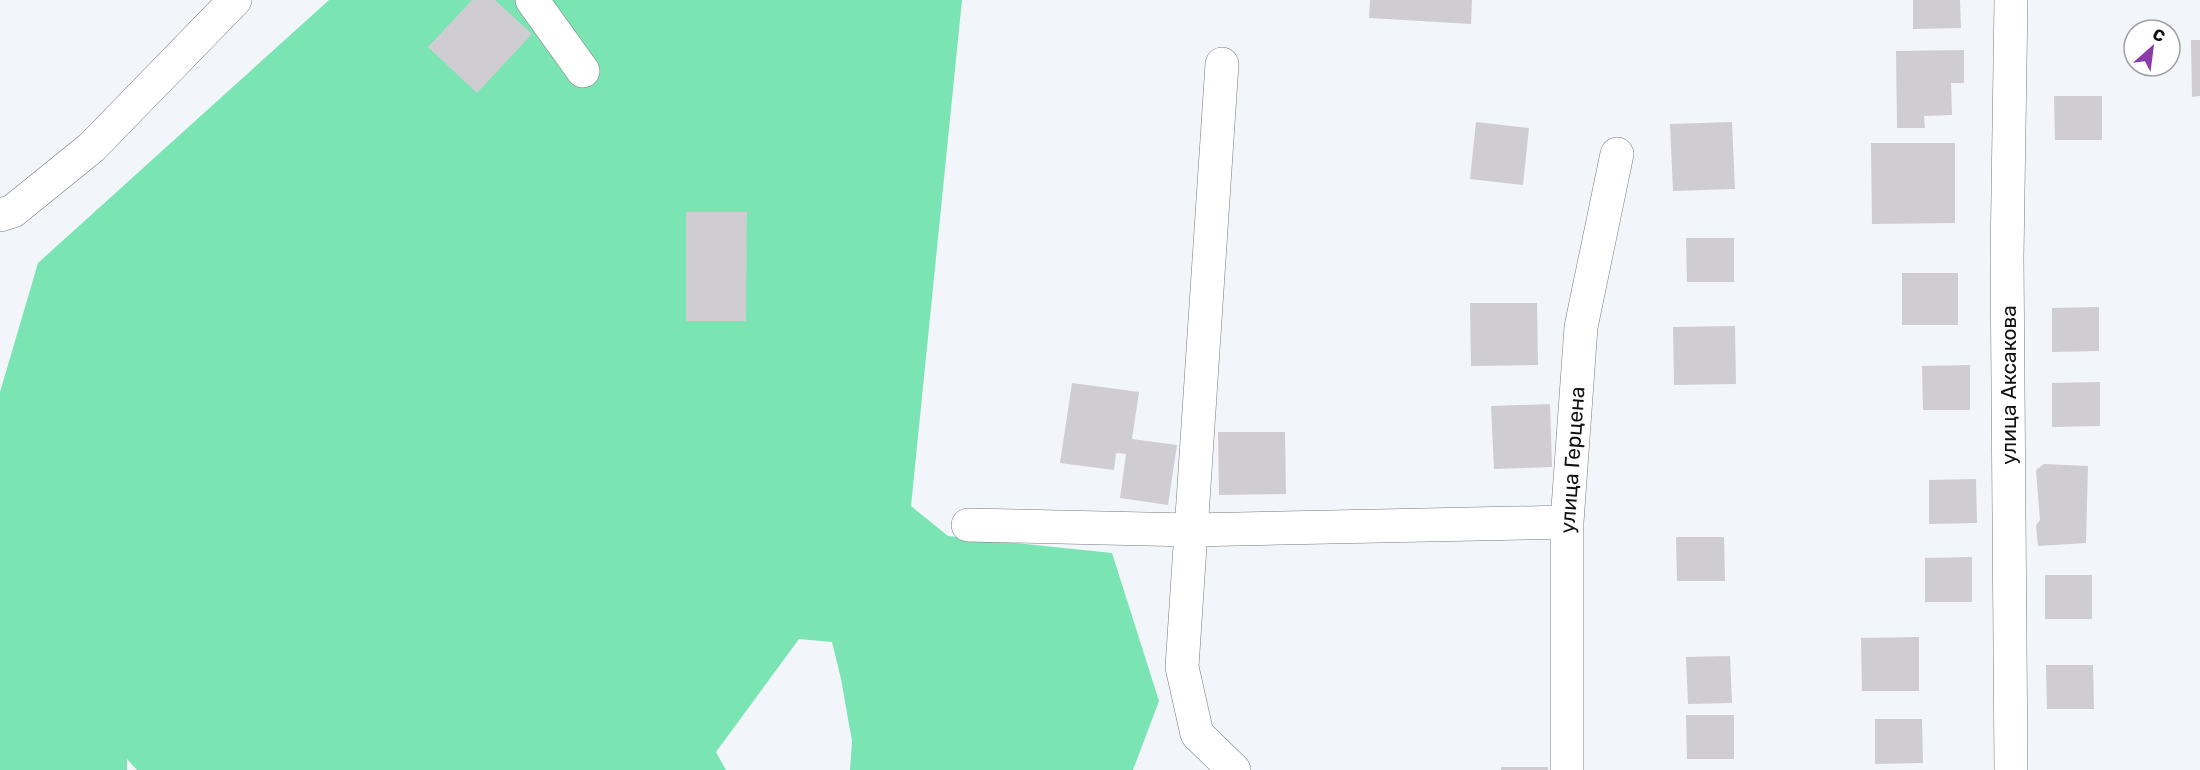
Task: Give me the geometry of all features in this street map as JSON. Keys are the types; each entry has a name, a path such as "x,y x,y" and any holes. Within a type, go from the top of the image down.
{"street":[{"path":"0,215 13,211 92,147 235,0"},
{"path":"532,0 583,71"},
{"name":"улица Аксакова","path":"2011,0 2007,257 2011,770"},
{"path":"1222,64 1182,667 1197,734 1234,770"},
{"name":"улица Герцена","path":"1567,770 1567,522 1581,327 1617,154"},
{"path":"968,525 1191,530 1567,522"}],"green space":[{"path":"329,0 962,0 911,506 948,536 1112,553 1159,701 1133,770 850,770 852,741 832,642 799,639 716,752 726,770 137,770 127,759 127,770 0,770 0,392 38,263"}],"building":[{"path":"472,0 495,0 532,34 477,93 428,47"},
{"path":"1370,0 1472,0 1471,24 1369,18"},
{"path":"1913,0 1960,0 1961,28 1913,29"},
{"path":"2191,40 2200,40 2200,96 2192,97"},
{"path":"1964,50 1964,83 1951,83 1952,115 1924,116 1925,128 1897,128 1896,51"},
{"path":"2054,96 2102,96 2102,140 2055,140"},
{"path":"1476,122 1529,128 1523,185 1470,179"},
{"path":"1732,122 1735,189 1673,191 1670,124"},
{"path":"1871,143 1955,143 1955,223 1872,224"},
{"path":"686,212 747,212 746,321 686,321"},
{"path":"1686,238 1734,238 1734,282 1687,282"},
{"path":"1902,273 1958,273 1958,325 1902,325"},
{"path":"1470,303 1537,303 1538,365 1471,366"},
{"path":"2099,307 2099,351 2052,352 2052,308"},
{"path":"1735,326 1736,384 1674,385 1673,327"},
{"path":"1970,365 1970,410 1923,410 1922,366"},
{"path":"2100,382 2100,426 2052,427 2052,383"},
{"path":"1072,383 1139,392 1132,439 1177,445 1168,505 1120,498 1126,454 1116,453 1114,470 1060,463"},
{"path":"1550,404 1552,467 1494,469 1491,406"},
{"path":"1218,432 1285,432 1286,494 1219,495"},
{"path":"2044,464 2088,466 2086,543 2038,546 2036,525 2040,520 2036,470"},
{"path":"1976,479 1977,523 1929,524 1929,480"},
{"path":"1676,537 1724,537 1725,581 1677,581"},
{"path":"1972,557 1972,602 1925,602 1925,558"},
{"path":"2045,575 2092,575 2092,619 2045,619"},
{"path":"1919,637 1919,691 1862,691 1861,638"},
{"path":"1730,656 1732,703 1688,704 1686,657"},
{"path":"2046,665 2093,665 2094,709 2047,709"},
{"path":"1686,715 1734,715 1734,759 1687,759"},
{"path":"1875,719 1922,719 1923,763 1875,764"},
{"path":"1501,767 1548,767 1548,770 1501,770"}]}
